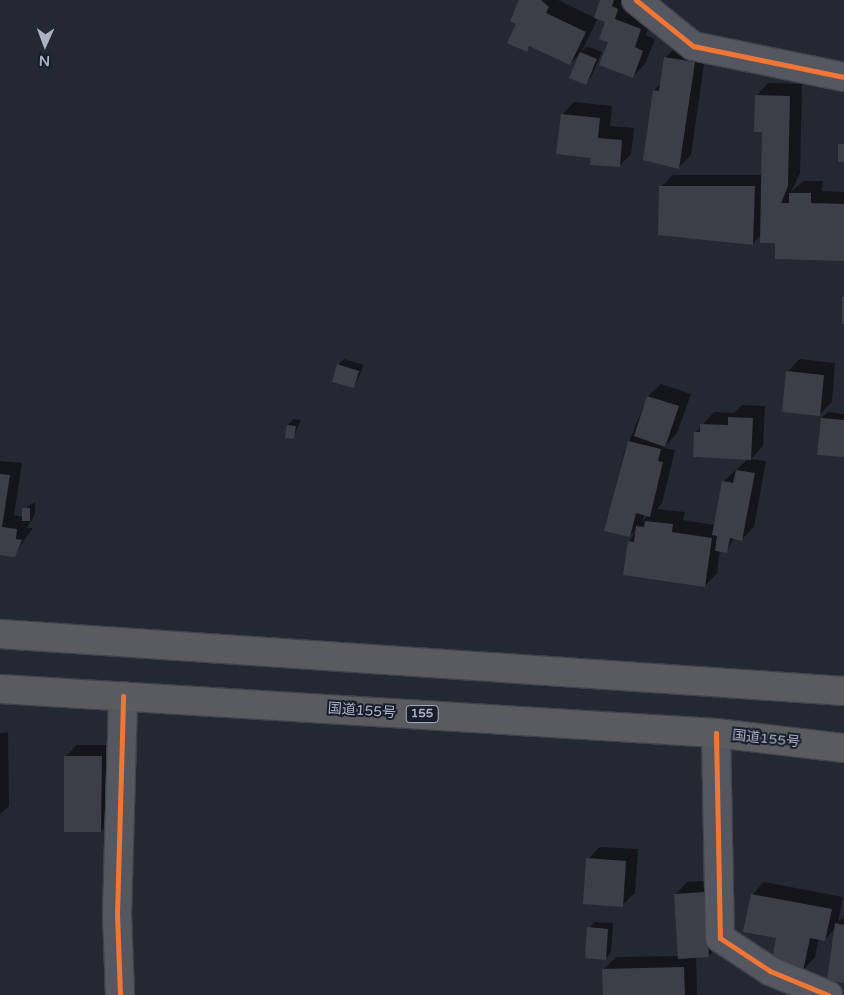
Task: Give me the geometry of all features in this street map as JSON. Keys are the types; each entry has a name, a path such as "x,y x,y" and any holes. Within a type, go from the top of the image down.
{"highway":[{"path":"0,634 844,691"},
{"name":"国道155号","path":"0,689 716,733 844,748"}],"street":[{"path":"636,0 693,46 844,77"},
{"path":"120,995 117,915 124,696"},
{"path":"716,733 720,938 770,971 828,995"}],"building":[{"path":"519,0 541,0 549,7 546,13 586,32 570,65 529,46 527,52 507,43 516,24 510,21"},
{"path":"600,0 614,0 612,6 618,9 615,19 641,29 635,47 643,51 633,78 599,65 608,42 599,39 605,22 594,18"},
{"path":"580,52 597,59 586,85 569,78"},
{"path":"664,57 695,62 679,169 643,160 653,90 659,91"},
{"path":"755,95 790,96 788,186 781,203 789,203 789,193 811,193 811,203 844,204 844,261 775,259 775,243 760,243 762,132 754,132"},
{"path":"561,114 600,118 598,138 622,140 620,167 590,165 591,158 556,154"},
{"path":"838,144 844,144 844,162 838,162"},
{"path":"659,186 755,186 753,245 658,235"},
{"path":"842,297 844,297 844,324 842,324"},
{"path":"337,364 359,371 354,388 332,382"},
{"path":"786,371 824,375 820,416 782,412"},
{"path":"647,396 679,406 665,447 634,436"},
{"path":"728,417 753,418 751,460 693,457 694,432 700,432 700,424 728,425"},
{"path":"821,418 844,420 844,457 817,455"},
{"path":"287,425 296,426 294,439 285,438"},
{"path":"628,441 661,449 658,461 663,462 650,517 636,513 630,537 604,531"},
{"path":"736,470 755,473 742,541 730,538 727,553 715,551 717,536 712,535 722,481 733,483"},
{"path":"0,474 10,475 2,527 17,529 16,539 22,540 15,557 0,555"},
{"path":"22,508 30,508 30,521 22,521"},
{"path":"645,521 673,524 672,532 712,538 705,587 623,575 628,541 634,542 636,526 644,527"},
{"path":"64,756 102,756 101,832 64,832"},
{"path":"586,858 626,861 623,907 583,904"},
{"path":"705,892 709,957 678,959 674,894"},
{"path":"751,894 832,909 825,941 810,938 803,971 771,965 776,938 743,932"},
{"path":"835,923 844,925 844,983 827,980"},
{"path":"587,927 608,929 606,960 585,958"},
{"path":"684,967 685,995 603,995 602,969"}],"cycle path":[{"path":"636,0 693,46 844,77"},
{"path":"120,995 117,915 123,696"},
{"path":"716,733 720,938 770,971 828,995"}]}
